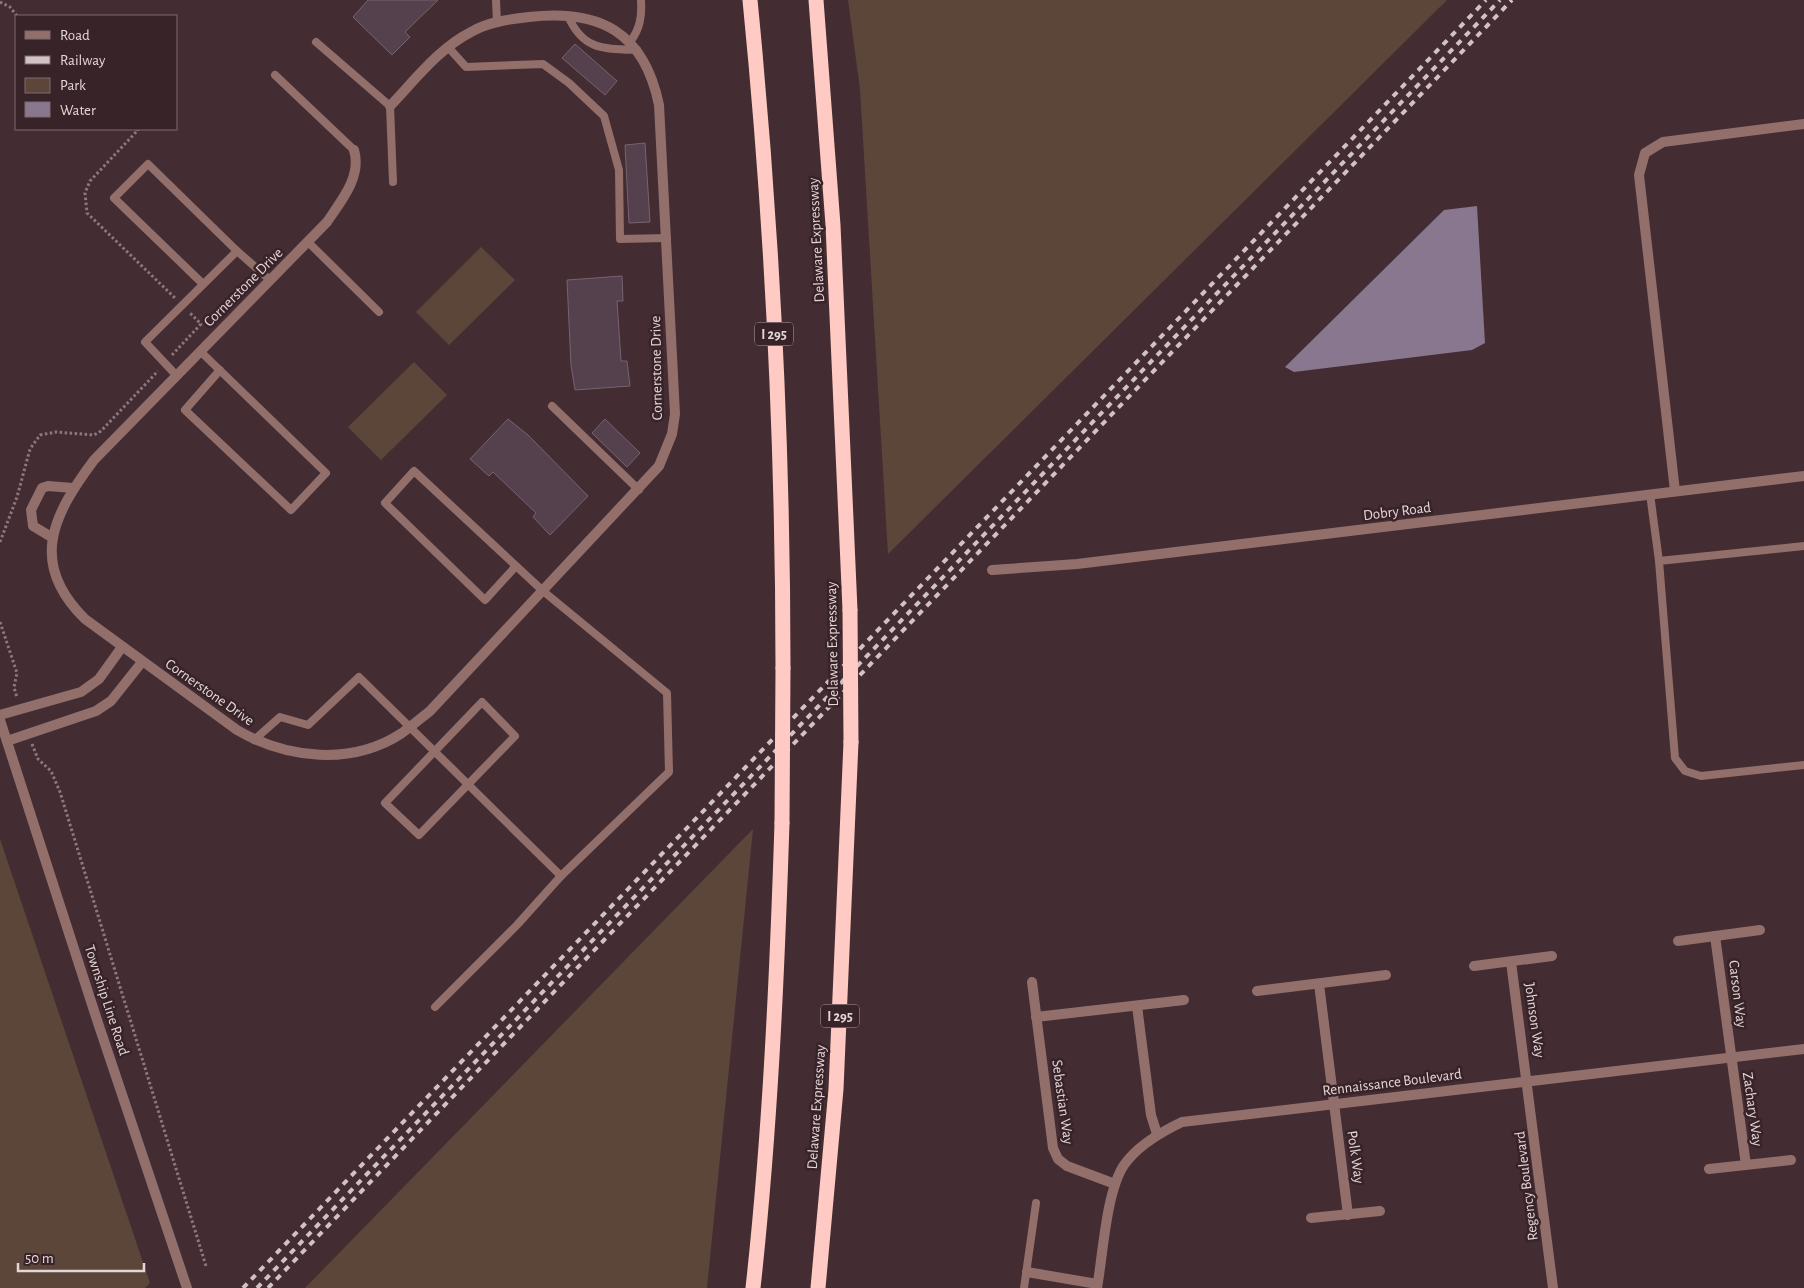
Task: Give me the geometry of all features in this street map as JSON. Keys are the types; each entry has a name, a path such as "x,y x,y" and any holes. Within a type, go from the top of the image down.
{"highway":[{"name":"I 295","path":"750,0 768,220 779,425 783,565 782,823 778,966 769,1116 753,1288"},
{"name":"Delaware Expressway","path":"816,0 833,225 850,610 851,742 836,1079 818,1288"}],"street":[{"name":"Cornerstone Drive","path":"354,150 354,174 344,197 327,222 94,460 73,488 58,517 53,538 52,564 60,587 72,605 86,619 236,730 254,740 280,749 326,755 352,752 379,744 411,726 430,711 639,490 664,457 675,414 659,105 654,81 633,46 600,23 568,16 538,16 497,23 469,32 448,47 390,106"},
{"path":"1675,491 1639,176 1645,153 1663,142 1804,124"},
{"name":"Dobry Road","path":"992,570 1077,564 1804,476"},
{"path":"53,538 33,526 30,510 42,488 48,486 73,488"},
{"path":"0,715 81,692 99,679 122,647"},
{"name":"Cornerstone Drive","path":"7,740 96,711 111,701 142,662"},
{"name":"Township Line Road","path":"0,720 98,1023 187,1288"},
{"path":"1678,941 1760,930"},
{"name":"Carson Way","path":"1715,936 1731,1057"},
{"path":"1474,966 1552,956"},
{"name":"Johnson Way","path":"1511,962 1528,1081"},
{"path":"1257,991 1386,975"},
{"name":"Sebastian Way","path":"1032,982 1053,1148 1058,1160 1067,1166 1115,1184"},
{"name":"Polk Way","path":"1319,984 1348,1215"},
{"path":"1036,1017 1184,1000"},
{"path":"1137,1006 1151,1115 1157,1134"},
{"name":"Rennaissance Boulevard","path":"1097,1286 1115,1184 1125,1164 1157,1134 1182,1122 1804,1049"},
{"name":"Zachary Way","path":"1731,1057 1746,1165"},
{"name":"Regency Boulevard","path":"1528,1081 1553,1288"},
{"path":"1709,1169 1791,1160"},
{"path":"1311,1218 1380,1211"},
{"path":"1027,1272 1097,1286"}],"lane":[{"path":"496,0 497,23"},
{"path":"568,16 575,32 584,40 608,49 633,46 642,12 641,0"},
{"path":"316,42 390,106 392,182"},
{"path":"448,47 466,67 543,64 569,83 604,116 618,170 620,239 667,238"},
{"path":"275,74 354,150"},
{"path":"203,284 114,198 148,164 237,251 270,280"},
{"path":"308,242 379,312"},
{"path":"177,376 144,342 237,251"},
{"path":"200,351 220,370 326,473 291,510 185,410 220,370"},
{"path":"552,406 639,490"},
{"path":"435,1007 518,925 561,876 669,772 667,693 543,591 414,471 385,502 485,600 516,566"},
{"path":"1650,494 1659,561 1675,758 1685,771 1701,776 1804,766"},
{"path":"1659,561 1804,546"},
{"path":"254,740 280,717 308,724 359,677 411,726 561,876"},
{"path":"482,702 515,736 419,835 385,803 434,749 482,702"},
{"path":"1024,1288 1036,1203"}],"path":[{"path":"0,2 10,7 16,15"},
{"path":"0,542 17,497 30,449 40,434 56,432 94,435 101,431 201,324 87,213 85,193 90,181 138,130"},
{"path":"0,622 17,673 14,687 21,709"},
{"path":"28,734 38,758 51,771 60,792 206,1266"}],"green space":[{"path":"848,0 1447,0 888,554 860,89"},
{"path":"481,247 515,280 449,345 416,312"},
{"path":"414,362 447,395 381,460 348,427"},
{"path":"753,829 707,1288 305,1288"},
{"path":"0,839 150,1283 145,1288 0,1288"}],"water":[{"path":"1477,206 1485,343 1472,350 1294,372 1285,367 1444,210"}],"building":[{"path":"368,0 438,0 405,32 410,37 392,55 353,17"},
{"path":"575,44 617,81 605,95 562,58"},
{"path":"645,143 650,222 629,223 625,145"},
{"path":"622,276 623,301 617,301 621,361 627,361 630,386 575,390 571,365 567,280"},
{"path":"508,419 528,435 588,496 550,535 533,517 536,513 493,472 489,476 470,459"},
{"path":"605,419 640,453 627,467 592,433"}],"railway":[{"path":"243,1288 1486,0"},
{"path":"257,1288 1500,0"},
{"path":"268,1288 1512,0"}]}
